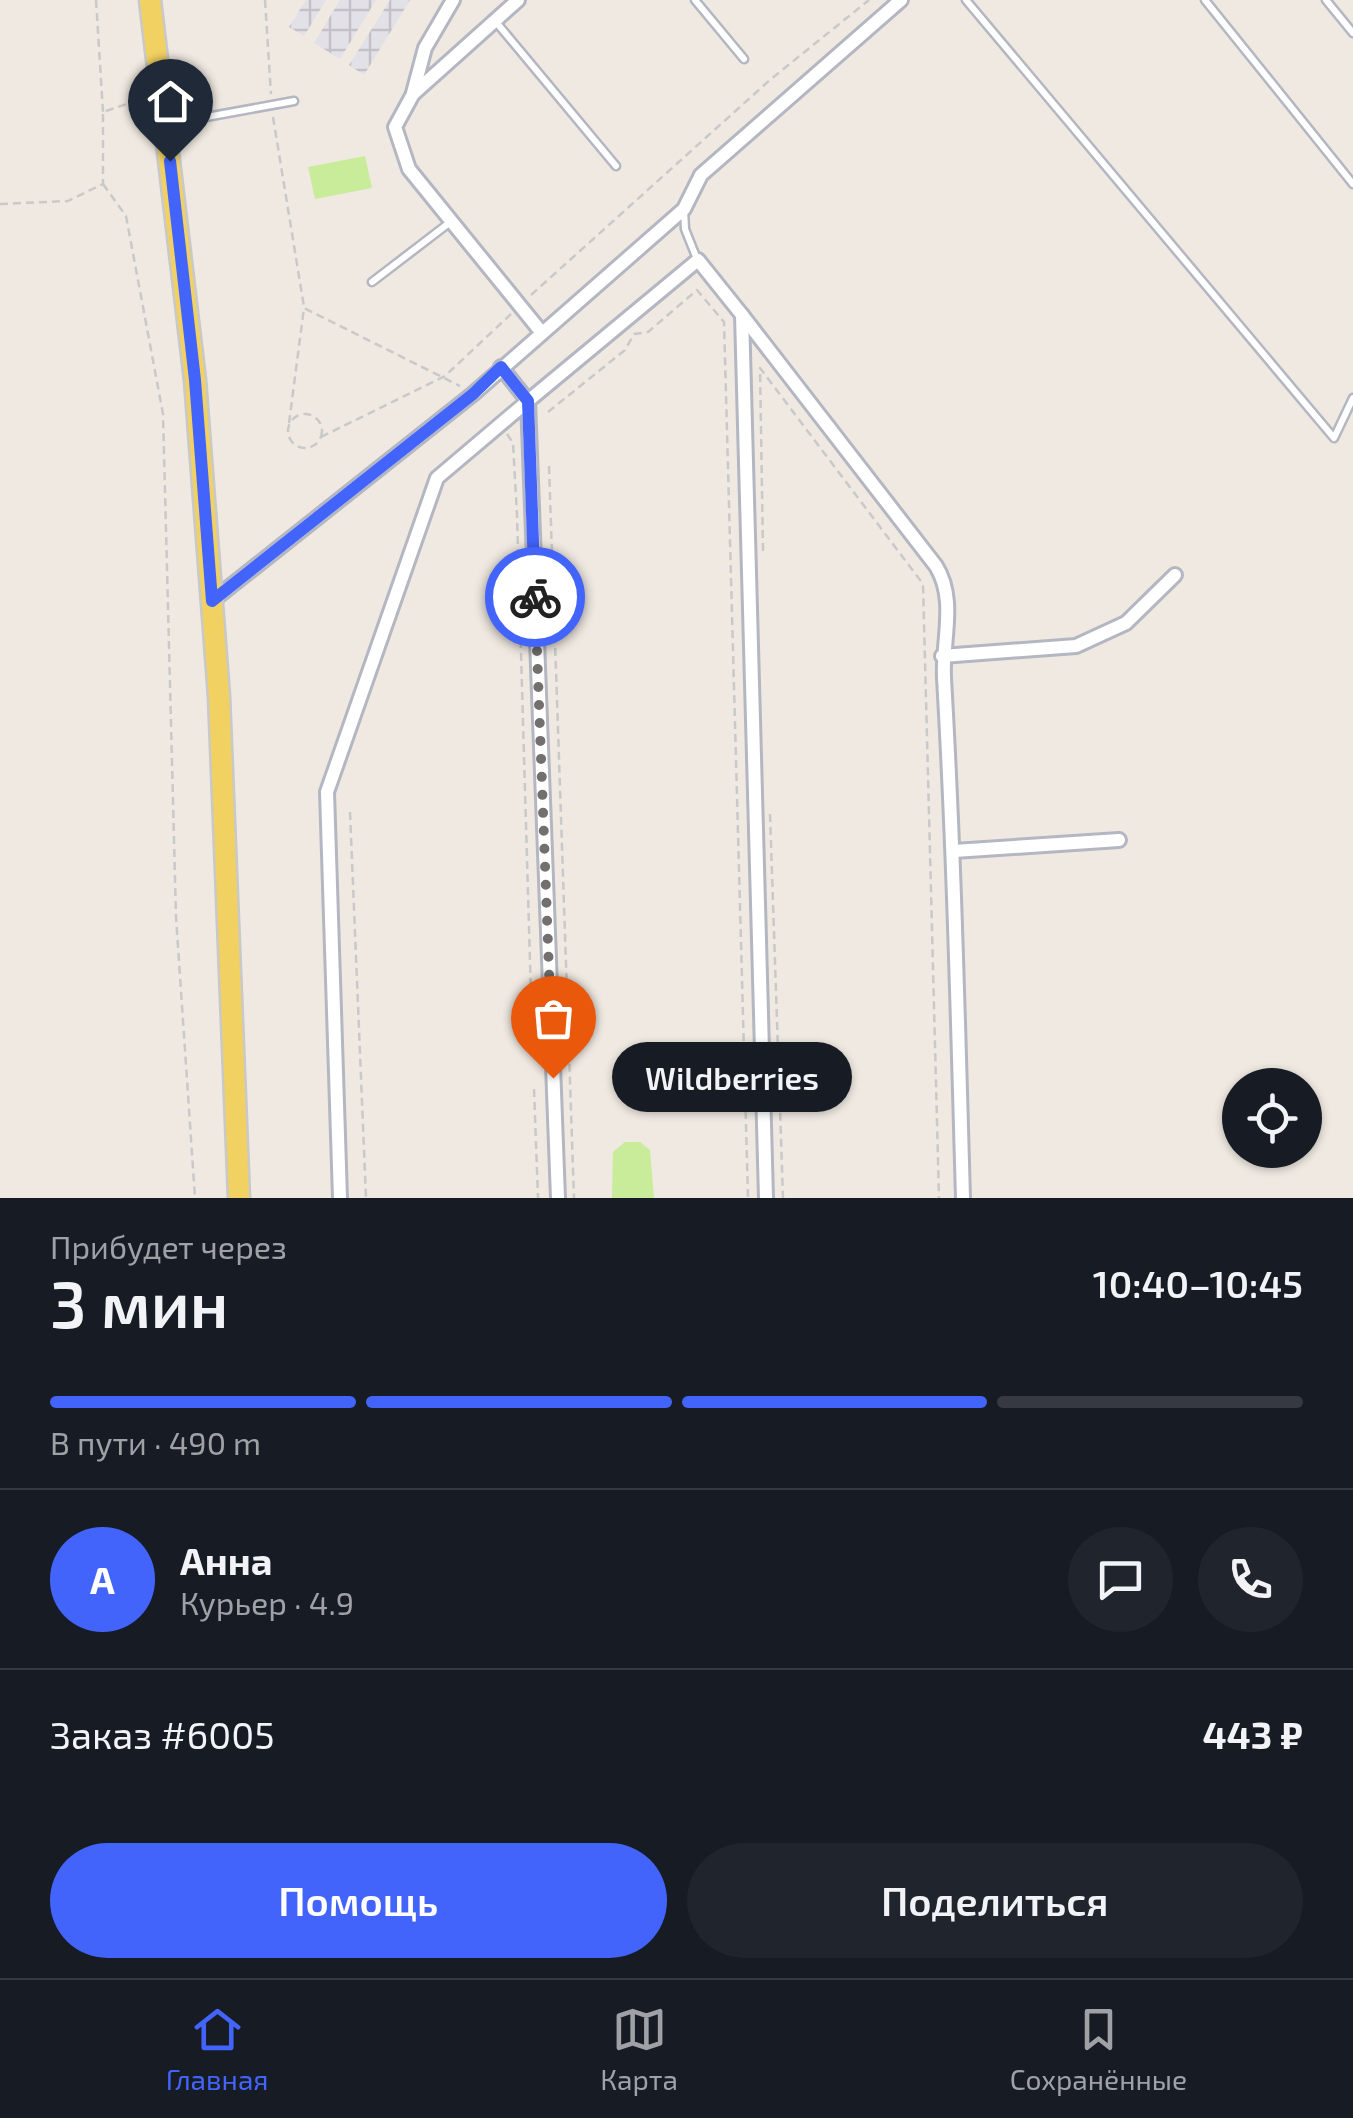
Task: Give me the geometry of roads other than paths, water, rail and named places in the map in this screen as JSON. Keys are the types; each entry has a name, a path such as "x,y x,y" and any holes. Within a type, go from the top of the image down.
{"main road":[{"path":"150,0 195,380 212,601 238,1198"}],"street":[{"path":"454,0 425,48 413,94 395,128 399,151 409,169 454,219 542,333"},
{"path":"413,94 518,0"},
{"path":"212,601 473,394 684,209 701,175 901,0"},
{"path":"340,1198 327,792 436,478 698,260 936,566 948,603 942,656 954,851 963,1198"},
{"path":"742,315 766,1198"},
{"path":"501,367 528,401 558,1198"},
{"path":"942,656 1076,646 1126,623 1175,575"},
{"path":"954,851 1119,840"}],"lane":[{"path":"694,0 744,59"},
{"path":"966,0 1334,438 1353,398"},
{"path":"1205,0 1353,184"},
{"path":"1326,0 1353,33"},
{"path":"496,22 616,166"},
{"path":"166,124 294,101"},
{"path":"1344,173 1353,166"},
{"path":"684,209 685,229 698,260"},
{"path":"372,282 454,219"}],"place":[{"name":"Wildberries","path":"553,1078"}]}
